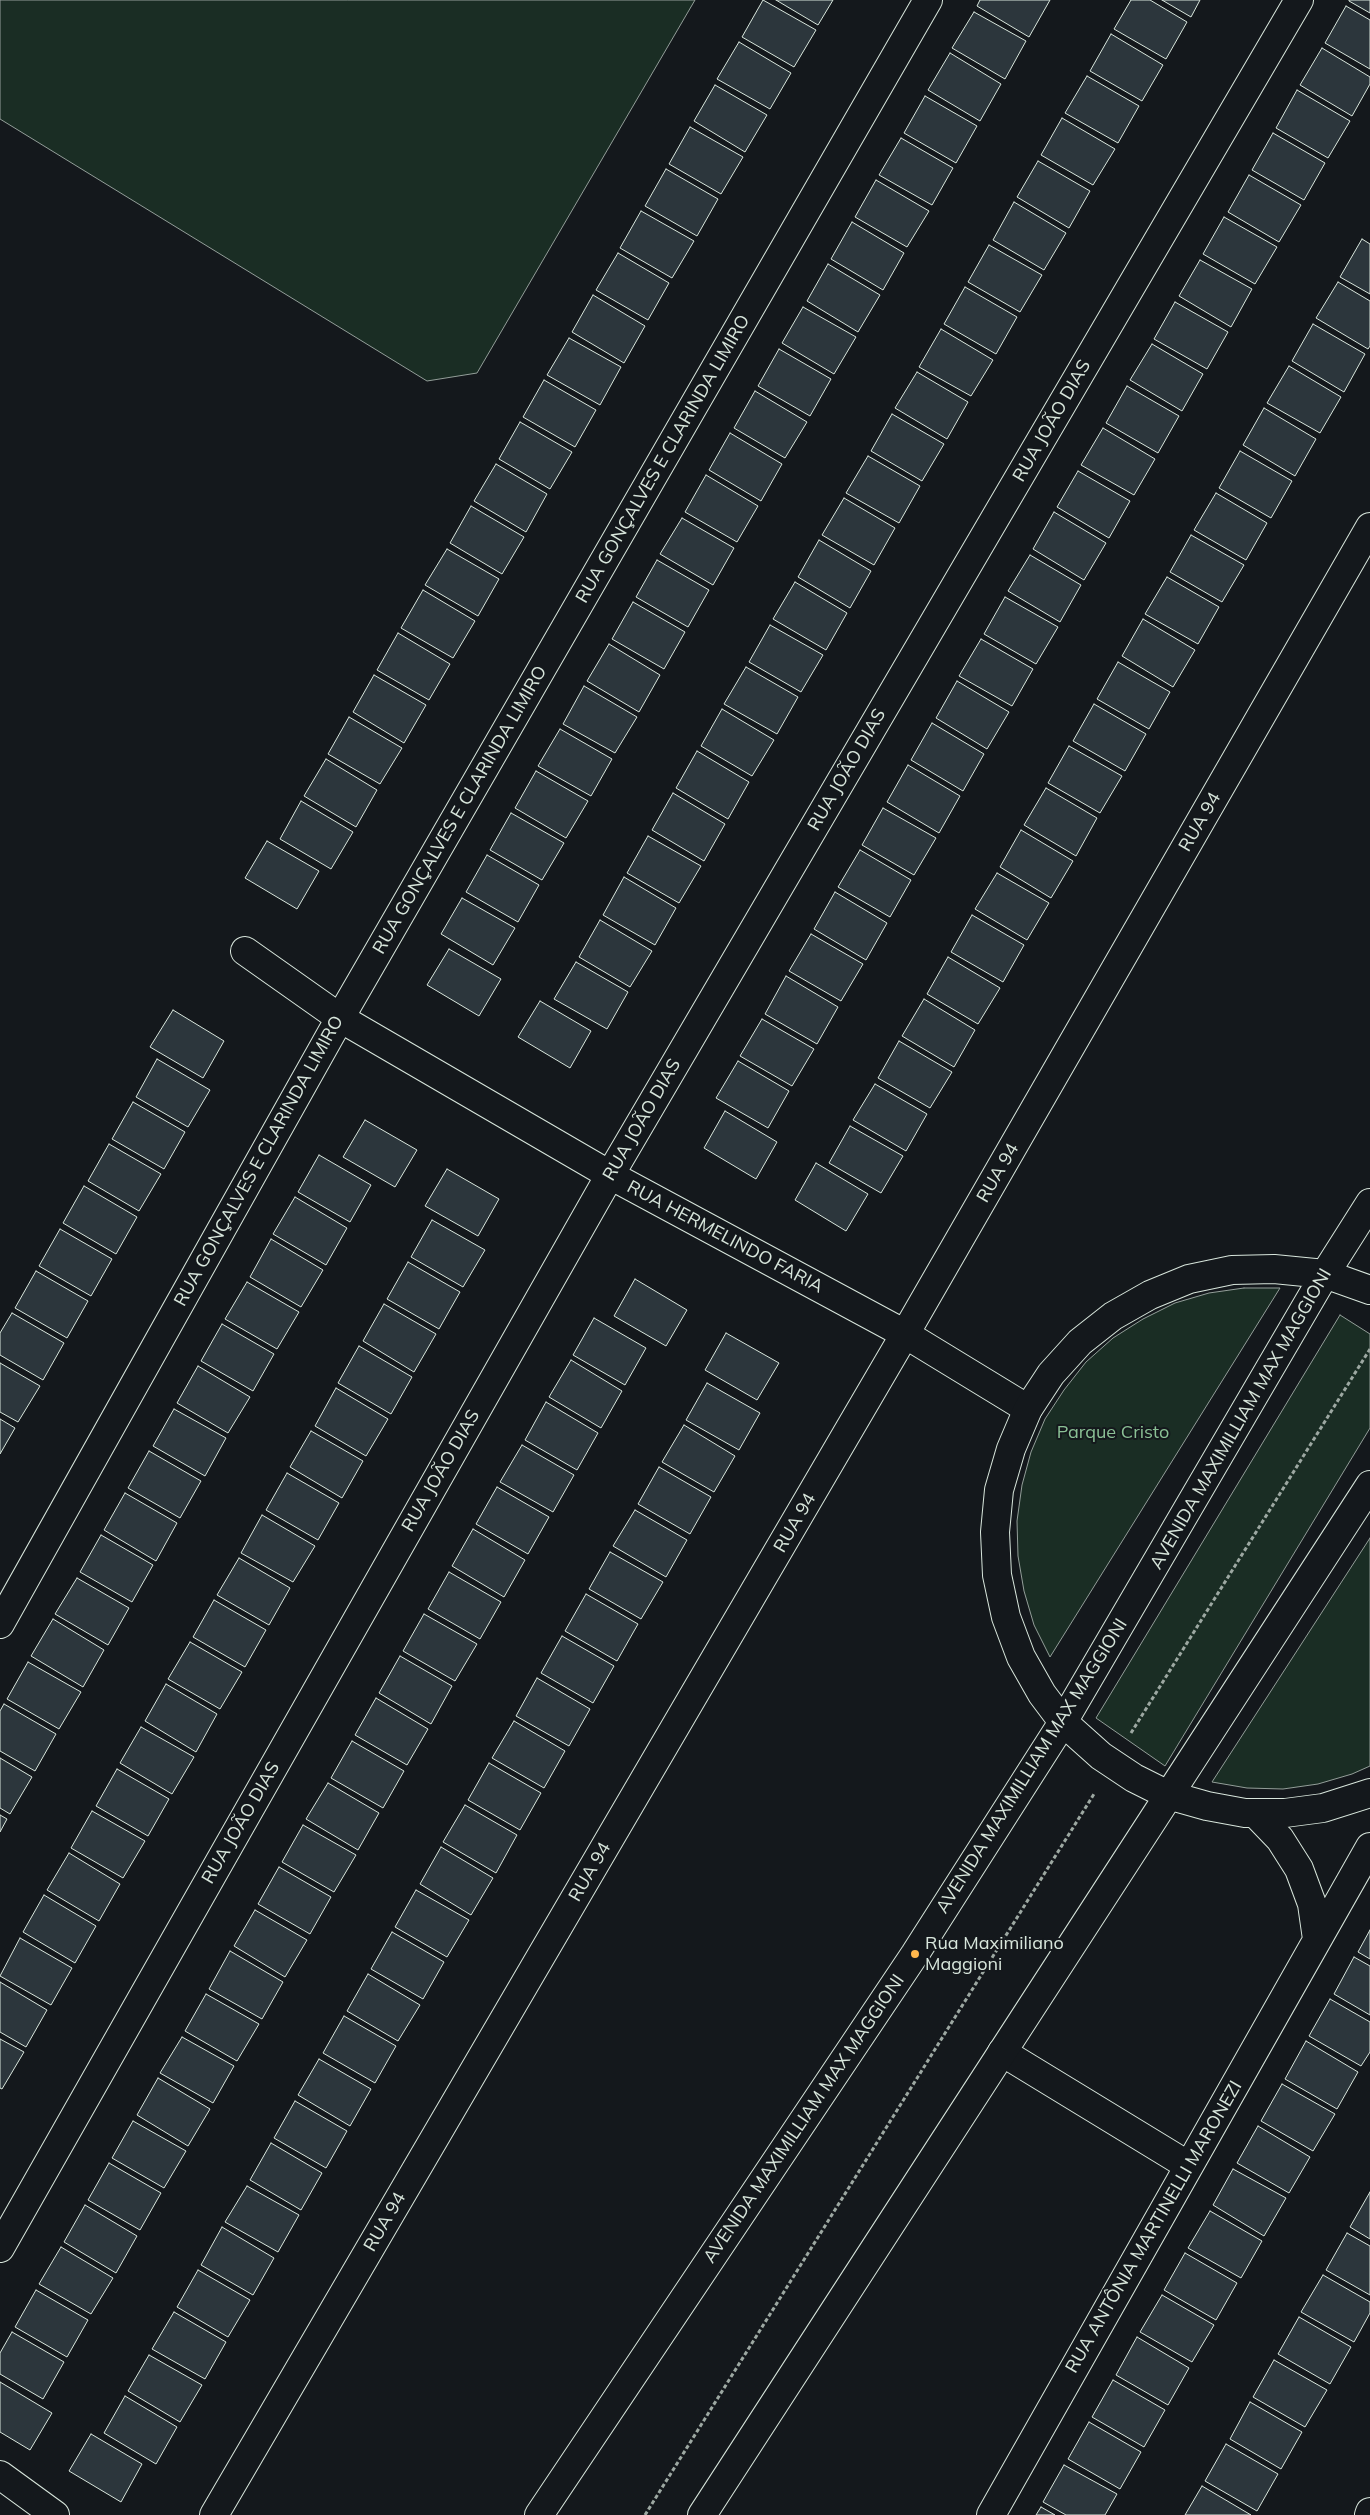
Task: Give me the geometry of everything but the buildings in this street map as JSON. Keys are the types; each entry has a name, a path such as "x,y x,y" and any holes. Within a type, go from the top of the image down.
{"street":[{"name":"RUA GONÇALVES E CLARINDA LIMIRO","path":"0,1624 340,1018 928,0"},
{"name":"RUA JOÃO DIAS","path":"0,2248 610,1175 1299,0"},
{"name":"RUA 94","path":"214,2515 905,1334 1370,527"},
{"name":"RUA HERMELINDO FARIA","path":"245,951 340,1018 610,1175 905,1334 1028,1409"},
{"name":"AVENIDA MAXIMILLIAM MAX MAGGIONI","path":"538,2515 915,1954 1063,1722 1325,1274 1370,1203"},
{"path":"1370,1290 1325,1274 1274,1269 1232,1270 1190,1279 1150,1294 1113,1316 1080,1342 1051,1374 1028,1409 1011,1449 999,1490 995,1532 997,1575 1006,1616 1021,1657 1042,1694 1063,1722 1112,1764 1134,1778 1168,1795 1206,1806 1255,1813 1284,1813 1323,1808 1370,1793"},
{"path":"702,2515 1370,1485"},
{"path":"1255,1813 1280,1839 1300,1870 1312,1904 1317,1939"},
{"name":"RUA ANTÔNIA MARTINELLI MARONEZI","path":"991,2515 1370,1847"},
{"path":"1002,2052 1189,2166"},
{"path":"0,2475 55,2515"}],"path":[{"path":"645,2515 1370,1349"}],"green space":[{"path":"0,0 695,0 477,373 427,381 0,119"},
{"name":"Parque Cristo","path":"1244,1288 1280,1288 1050,1657 1034,1625 1024,1591 1018,1556 1017,1521 1022,1485 1031,1452 1045,1419 1064,1390 1086,1362 1113,1338 1143,1319 1175,1303 1209,1293"},
{"path":"1340,1315 1370,1334 1370,1428 1165,1766 1096,1718"},
{"path":"1370,1538 1370,1766 1352,1774 1318,1784 1283,1789 1247,1788 1212,1782"}],"place":[{"name":"Rua Maximiliano Maggioni","path":"915,1954"}]}
